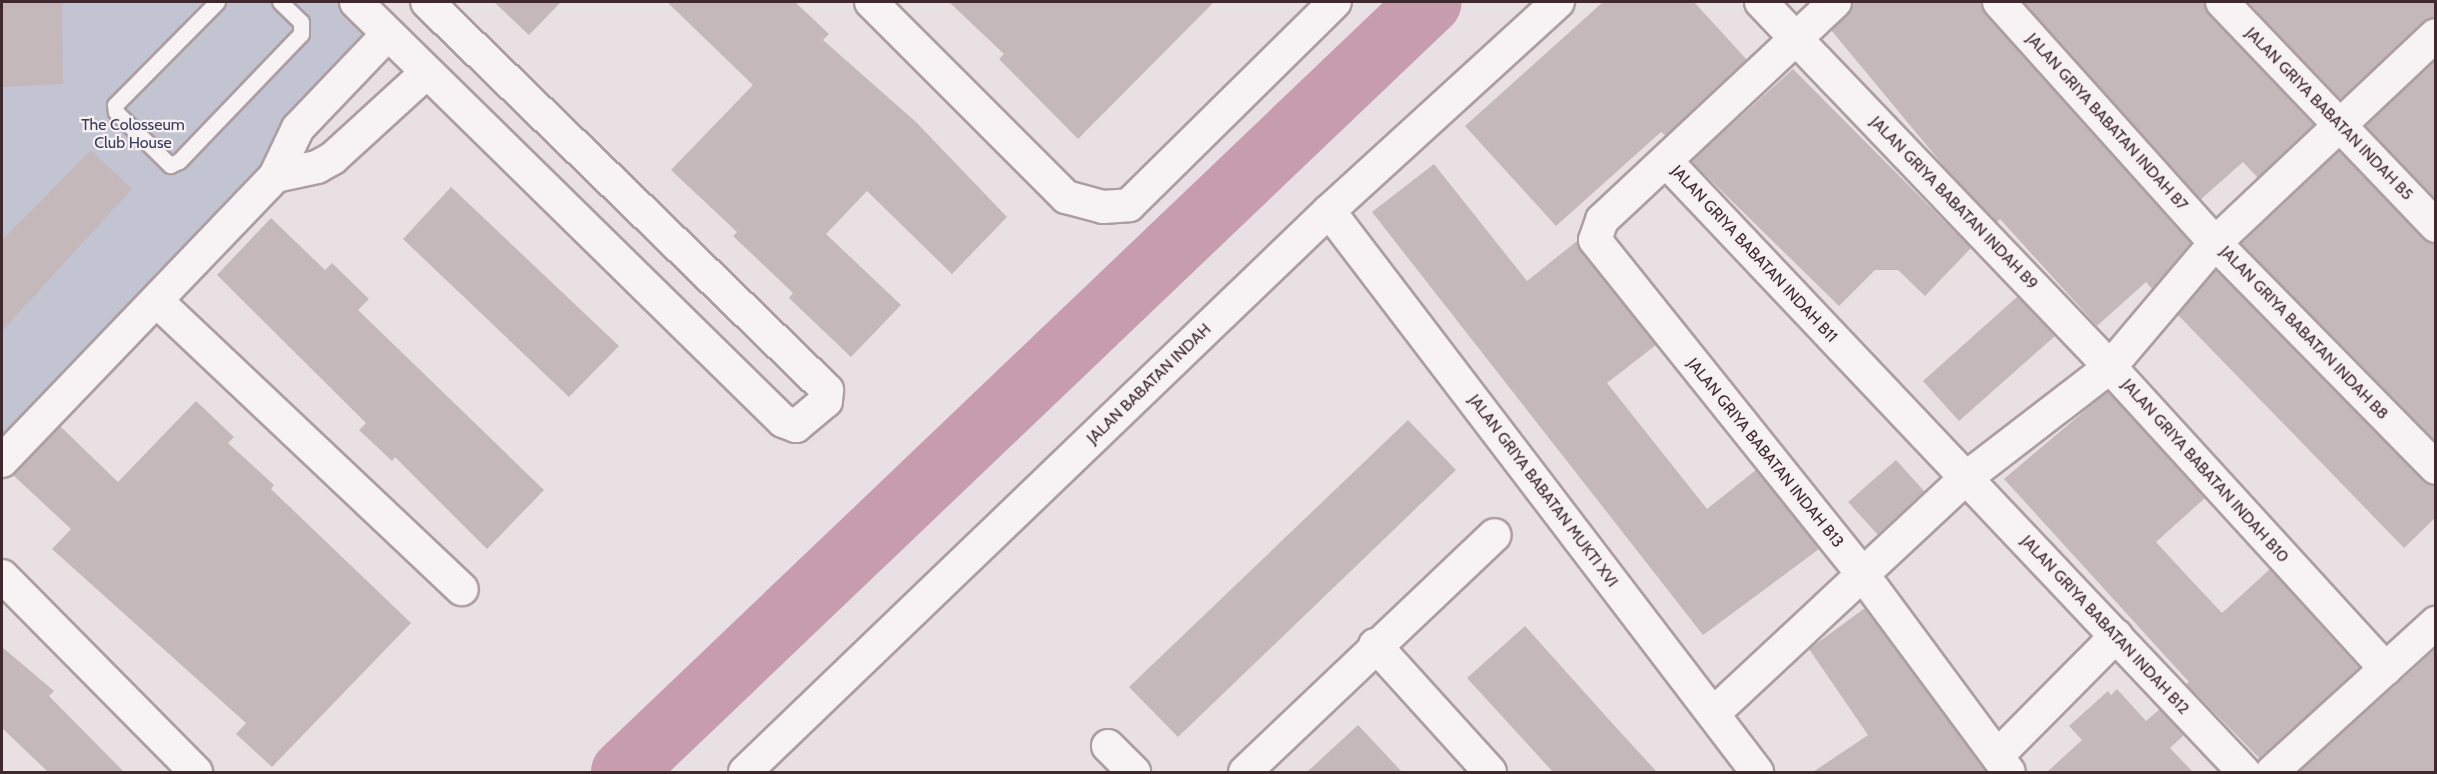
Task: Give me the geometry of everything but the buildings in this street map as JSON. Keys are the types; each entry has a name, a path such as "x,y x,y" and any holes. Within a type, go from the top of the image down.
{"street":[{"path":"356,2 783,421 796,426 826,401 827,390 427,2"},
{"path":"871,2 1066,196 1103,207 1129,205 1318,7"},
{"name":"JALAN BABATAN INDAH","path":"745,772 1329,211 1558,2"},
{"name":"JALAN GRIYA BABATAN INDAH B9","path":"1761,2 1798,38 2110,367"},
{"path":"1798,38 1835,2"},
{"name":"JALAN GRIYA BABATAN INDAH B7","path":"1999,2 2216,243"},
{"name":"JALAN GRIYA BABATAN INDAH B5","path":"2222,2 2436,226"},
{"path":"2,461 158,302 274,176 298,128 387,34"},
{"name":"JALAN GRIYA BABATAN INDAH B8","path":"2436,35 2216,243 2436,468"},
{"name":"JALAN GRIYA BABATAN INDAH B11","path":"1798,38 1666,161 1966,478"},
{"path":"274,176 317,167 333,158 426,73"},
{"path":"499,144 536,109"},
{"name":"JALAN GRIYA BABATAN INDAH B13","path":"1666,161 1602,220 1595,240 1863,575 2003,764 2116,636"},
{"name":"JALAN GRIYA BABATAN MUKTI XVI","path":"1329,211 1715,712 1757,772"},
{"name":"JALAN GRIYA BABATAN INDAH B10","path":"2216,243 2110,367 2386,669"},
{"path":"158,302 462,589"},
{"path":"1715,712 1966,478 2110,367"},
{"name":"JALAN GRIYA BABATAN INDAH B12","path":"1966,478 2244,772"},
{"path":"1245,772 1375,645 1495,535"},
{"path":"2,576 196,772"},
{"path":"2272,772 2436,623"},
{"path":"1375,645 1490,772"},
{"path":"1108,746 1134,772"}],"lane":[{"path":"216,2 115,105 116,112 170,165 179,161 301,34 301,22 280,2"}],"green space":[{"name":"The Colosseum Club House","path":"2,2 356,2 387,35 2,461"}],"waterway":[{"path":"623,772 1430,2"}]}
